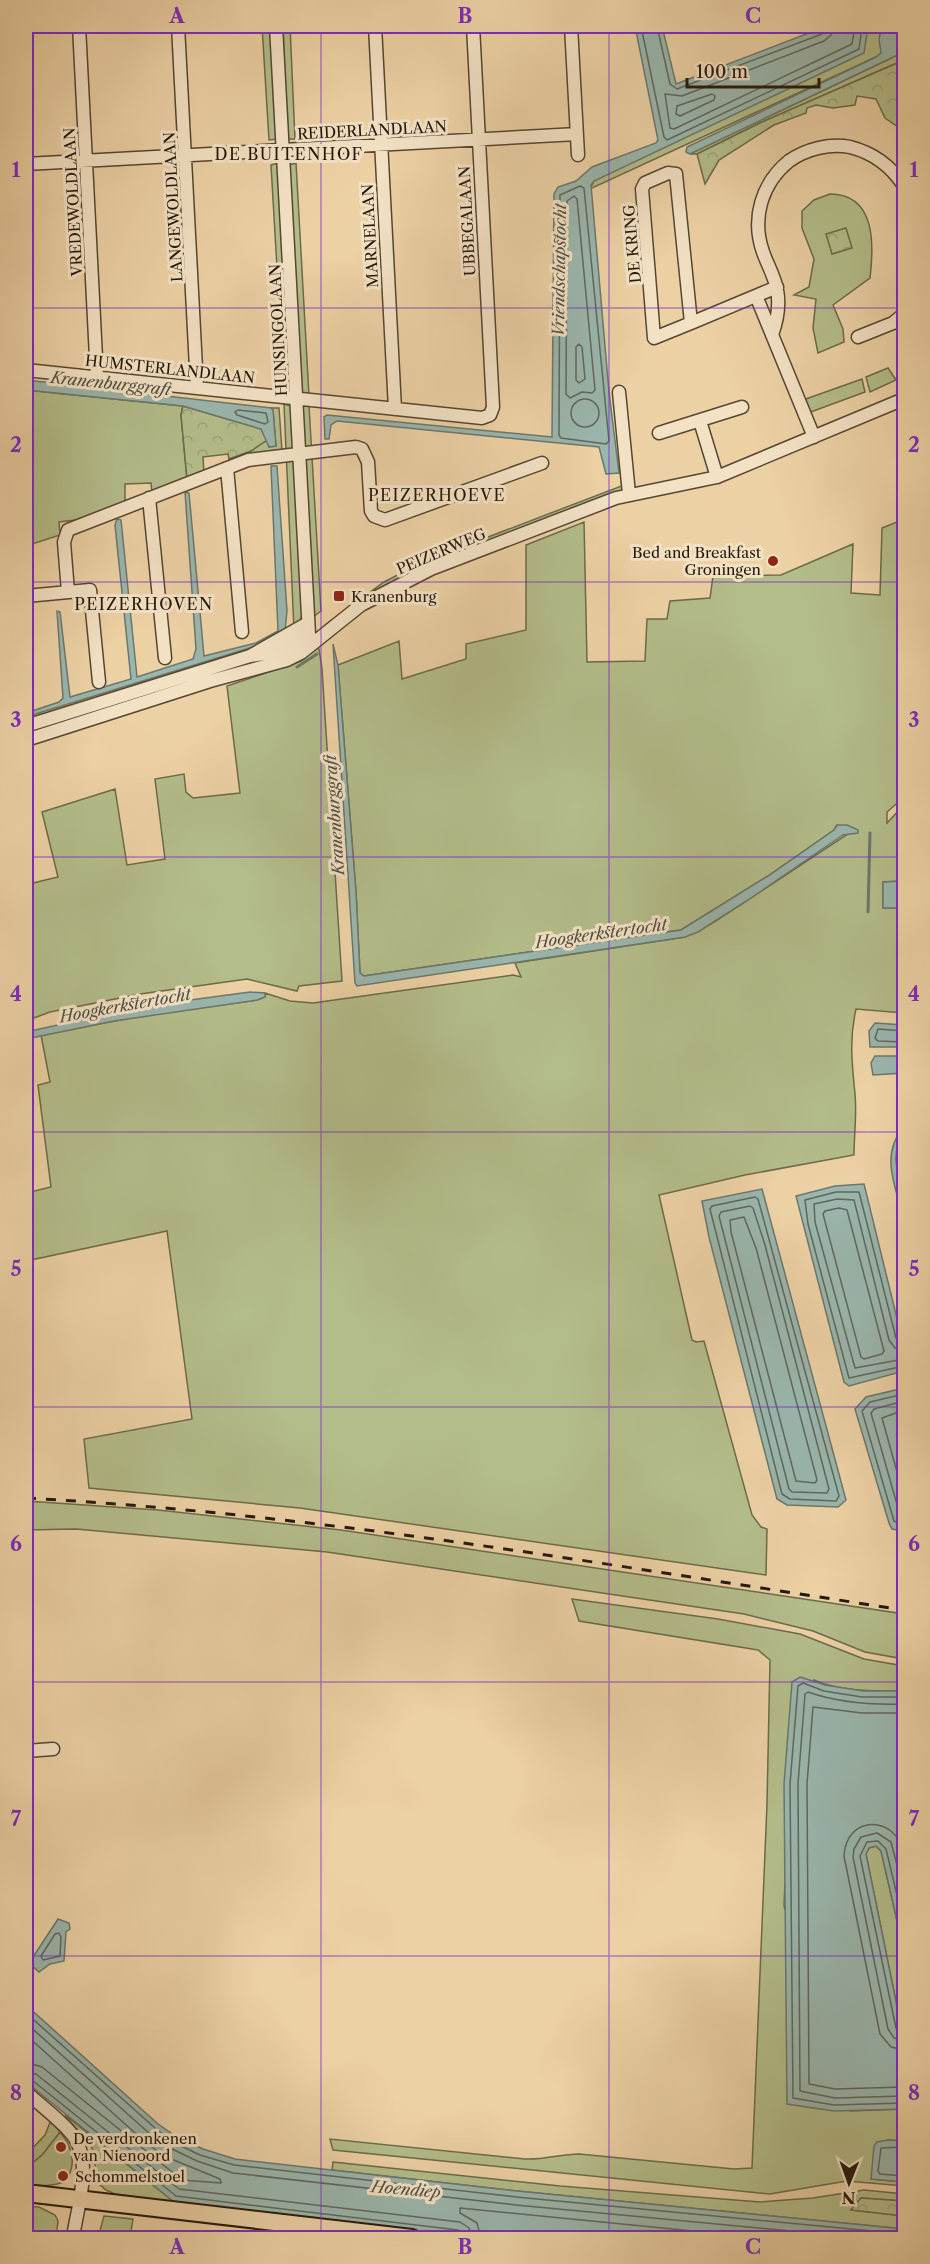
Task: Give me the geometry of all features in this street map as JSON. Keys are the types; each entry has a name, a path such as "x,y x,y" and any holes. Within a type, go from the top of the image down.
{"main road":[{"path":"26,2193 382,2237 412,2238"}],"street":[{"name":"VREDEWOLDLAAN","path":"79,26 97,377"},
{"name":"LANGEWOLDLAAN","path":"178,26 197,387"},
{"name":"HUNSINGOLAAN","path":"276,26 309,628"},
{"name":"MARNELAAN","path":"375,26 395,409"},
{"name":"UBBEGALAAN","path":"473,26 493,407 490,415"},
{"path":"571,26 578,155"},
{"name":"REIDERLANDLAAN","path":"26,164 577,134"},
{"path":"772,335 777,320 777,286 762,251 757,219 766,189 779,171 795,157 826,146 862,150 881,160 904,186"},
{"name":"DE KRING","path":"691,323 676,174 668,173 645,183 642,189 654,338 691,323 777,286"},
{"path":"759,303 814,437"},
{"path":"858,337 892,323 904,314"},
{"name":"HUMSTERLANDLAAN","path":"26,370 482,418 490,415"},
{"path":"619,392 629,494"},
{"name":"PEIZERWEG","path":"26,726 208,675 295,657 361,605 431,569 629,494 676,488 717,477 904,399"},
{"path":"659,433 742,407"},
{"path":"700,421 717,477"},
{"path":"69,592 65,534 72,528 226,468 267,456 356,447 362,449 368,462 371,511 374,516 385,520 542,464"},
{"path":"226,468 242,632"},
{"path":"149,498 165,658"},
{"path":"26,596 90,590 99,682"},
{"name":"PEIZERWEG","path":"26,740 208,675 250,656 283,651 309,628"},
{"path":"26,1751 53,1749"},
{"path":"26,2092 70,2131 80,2146 83,2166 73,2238"}],"green space":[{"path":"262,26 271,26 277,139 269,140"},
{"path":"283,26 290,26 295,139 287,139"},
{"path":"868,26 882,26 880,31 881,53 876,57 590,189 594,181"},
{"path":"904,52 904,60 762,122 697,154 690,154"},
{"path":"904,60 904,131 885,118 876,99 857,96 855,105 833,108 816,105 807,108 806,113 774,125 719,160 705,184 697,154 762,122"},
{"path":"278,163 290,389 284,388 271,165"},
{"path":"296,163 309,396 302,395 289,165"},
{"path":"830,194 845,196 856,202 864,212 871,237 871,265 870,278 833,305 843,329 844,342 818,353 813,328 816,299 794,295 809,287 814,259 802,228 802,211 814,200"},
{"path":"846,228 852,248 832,254 826,234"},
{"path":"888,368 896,380 870,392 866,377"},
{"path":"862,379 865,392 808,413 803,400"},
{"path":"26,390 183,406 181,415 187,479 152,493 151,483 125,484 125,504 84,519 59,522 60,535 26,546"},
{"path":"284,404 291,406 303,615 294,630"},
{"path":"302,405 309,406 321,611 313,617"},
{"path":"183,406 261,429 267,440 251,451 229,459 228,454 203,457 204,473 187,479 181,415"},
{"path":"271,408 279,408 282,451 229,463 229,459 251,451 267,440 269,447 276,446"},
{"path":"624,485 624,491 430,566 325,625 384,582 423,562"},
{"path":"904,519 904,797 887,812 887,823 904,805 904,881 883,882 883,908 904,908 904,1013 856,1009 852,1041 856,1109 854,1155 745,1175 659,1195 692,1340 704,1341 752,1515 761,1527 767,1529 766,1575 300,1508 89,1488 84,1439 192,1419 167,1231 26,1261 26,1193 51,1187 38,1085 50,1082 41,1035 136,1017 257,1000 265,997 265,993 290,1001 313,1003 513,975 521,977 515,963 685,937 711,924 848,834 837,825 834,830 768,876 681,930 364,976 360,973 338,665 399,641 402,679 466,659 466,644 526,630 526,545 584,522 587,662 645,661 647,619 667,619 670,601 710,598 713,576 781,575 853,544 851,593 880,595 882,528"},
{"path":"317,648 322,669 342,981 299,986 297,991 247,979 140,994 50,1012 26,1021 26,865 29,884 58,877 42,812 115,789 127,865 165,859 155,779 184,774 186,792 193,798 240,793 227,686 301,661"},
{"path":"26,1501 158,1510 341,1530 904,1614 904,1659 865,1652 813,1631 744,1614 327,1552 76,1529 26,1530"},
{"path":"572,1599 718,1619 800,1634 864,1659 904,1666 904,1691 847,1689 814,1680 786,1854 784,1906 850,2111 904,2109 904,2141 888,2140 871,2179 904,2182 904,2186 847,2181 770,2194 333,2150 330,2139 525,2159 579,2154 734,2169 752,2168 767,1804 770,1660 758,1650 579,1621"},
{"path":"876,1846 881,1851 904,1951 904,2041 866,1854 869,1848"},
{"path":"65,2115 174,2202 115,2194 106,2190 98,2183 92,2148"},
{"path":"51,2120 60,2132 42,2155 26,2168 26,2155 45,2135"},
{"path":"60,2132 68,2143 72,2155 72,2168 66,2181 46,2186 26,2184 26,2168 42,2155"},
{"path":"333,2162 560,2186 760,2202 813,2198 864,2190 904,2194 904,2201 861,2198 851,2210 904,2216 904,2229 517,2191 332,2170"},
{"path":"861,2198 904,2201 904,2216 851,2210"},
{"path":"26,2206 39,2207 55,2215 58,2221 56,2238 26,2237"},
{"path":"104,2216 133,2219 130,2238 98,2238"}],"water":[{"name":"Vriendschapstocht","path":"635,26 662,26 676,84 827,26 868,26 864,53 594,181 591,185 609,392 619,473 606,474 599,447 337,421 331,425 329,439 325,439 324,417 327,415 552,437 554,194 558,187 576,181 592,167 656,143 658,140"},
{"path":"882,26 904,26 904,52 690,154 686,152 687,147 876,57 881,53 879,39"},
{"path":"26,380 271,408 276,446 269,447 261,429 183,406 26,390"},
{"path":"271,466 277,466 287,611 285,631 263,644 26,717 26,713 59,702 63,698 57,611 60,612 70,697 131,679 115,525 117,519 121,520 137,677 193,659 196,649 185,492 189,493 204,656 256,643 278,631"},
{"path":"333,644 338,665 360,973 364,976 681,930 768,876 834,830 837,825 847,825 858,830 858,833 843,835 748,900 698,932 685,937 357,986"},
{"path":"904,881 904,908 883,908 883,882"},
{"path":"250,992 265,993 265,997 114,1021 26,1039 26,1032 138,1007"},
{"path":"875,1023 904,1025 904,1047 870,1047 869,1031"},
{"path":"875,1056 904,1056 904,1073 873,1075 871,1063"},
{"path":"904,1127 904,1220 894,1183 891,1160 896,1138"},
{"path":"864,1184 904,1347 904,1371 849,1386 844,1382 796,1196 835,1186"},
{"path":"762,1189 846,1500 838,1507 787,1505 777,1499 709,1237 702,1201"},
{"path":"904,1388 904,1531 892,1529 889,1523 855,1409 866,1397"},
{"path":"800,1677 825,1685 863,1691 904,1691 904,1951 881,1851 876,1846 869,1848 866,1854 904,2041 904,2109 834,2111 787,2104 784,1784 792,1682"},
{"path":"58,1919 69,1923 70,1929 66,1932 64,1961 50,1964 39,1972 29,1963"},
{"name":"Hoendiep","path":"26,2005 158,2124 174,2135 203,2149 235,2159 517,2191 904,2229 904,2238 481,2238 174,2202 26,2082"},
{"path":"904,2141 904,2182 871,2179 874,2146 877,2142"}],"waterway":[{"name":"Kranenburggraft","path":"297,667 317,654"},
{"path":"868,912 870,833"}],"railway":[{"path":"26,1498 247,1516 357,1529 576,1559 904,1610"}],"place":[{"name":"Bed and Breakfast Groningen","path":"773,561"},
{"name":"Kranenburg","path":"339,596"},
{"name":"De verdronkenen van Nienoord","path":"61,2147"},
{"name":"Schommelstoel","path":"63,2176"}],"district":[{"name":"DE BUITENHOF","path":"289,154"},
{"name":"PEIZERHOEVE","path":"437,495"},
{"name":"PEIZERHOVEN","path":"144,604"}],"water label":[{"name":"Hoogkerkstertocht","path":"601,933"},
{"name":"Hoogkerkstertocht","path":"125,1005"}]}
